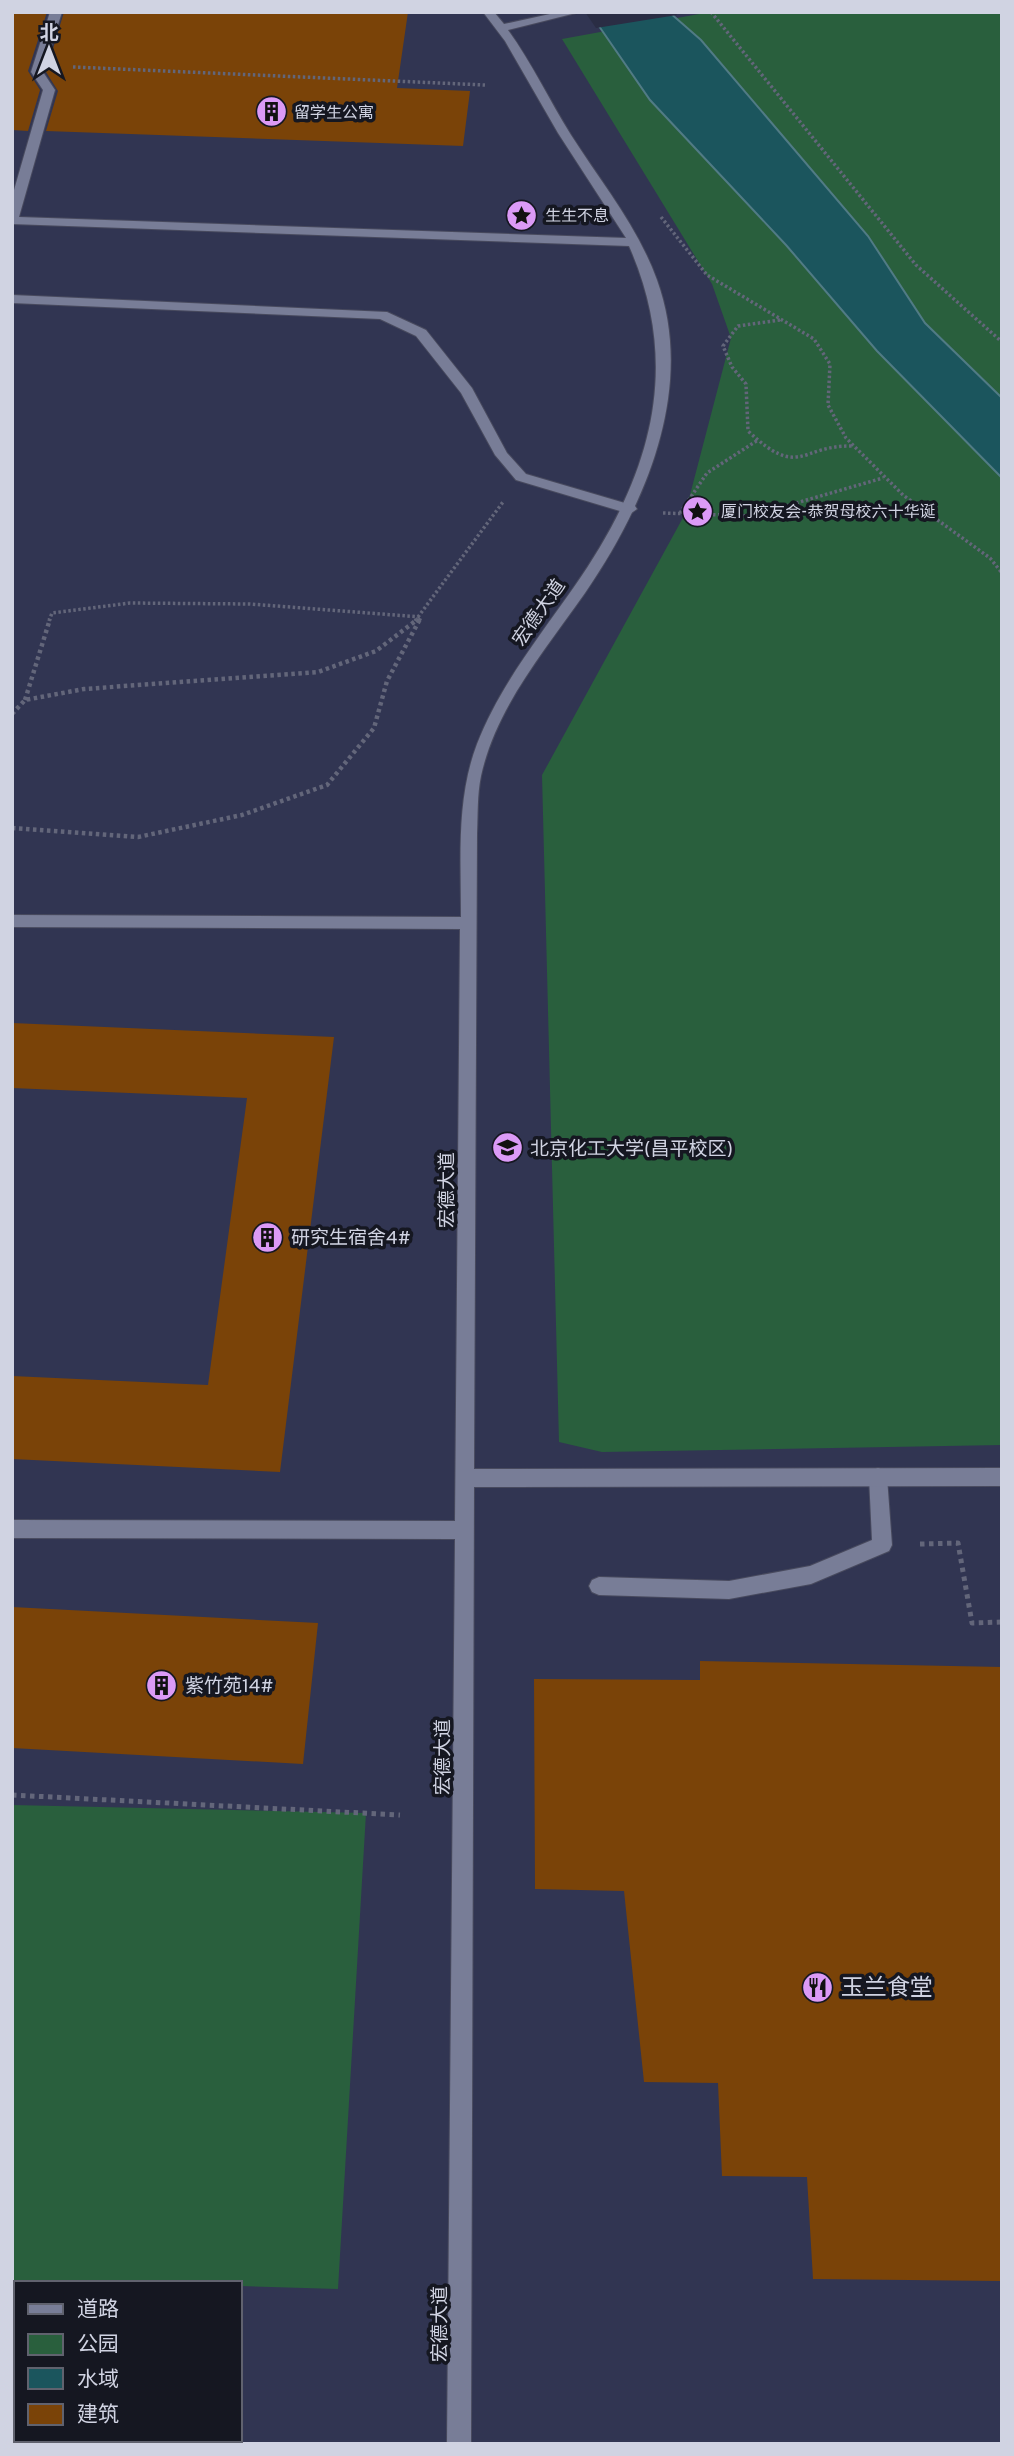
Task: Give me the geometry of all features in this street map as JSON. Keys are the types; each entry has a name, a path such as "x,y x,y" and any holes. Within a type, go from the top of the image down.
{"street":[{"path":"57,12 37,72 48,90 12,219 634,242"},
{"name":"宏德大道","path":"459,2444 468,923 469,834 475,771 520,676 596,566 630,509 655,441 663,356 662,326 655,295 634,242 542,99 502,28 488,12"},
{"path":"502,28 575,12"},
{"path":"12,299 382,315 421,333 467,391 502,455 521,477 630,509"},
{"path":"12,921 468,923"},
{"path":"465,1478 1002,1478"},
{"path":"599,1586 729,1590 811,1575 882,1545 878,1478"},
{"path":"12,1529 465,1530"},
{"path":"12,2443 69,2444"}],"path":[{"path":"711,12 916,265 1002,342"},
{"path":"39,66 485,85"},
{"path":"661,217 706,275 814,339 830,364 827,388 830,415 852,446 884,477 990,558 1002,573"},
{"path":"781,320 738,326 723,346 732,367 746,384 748,431 771,453 795,459 818,454 833,445 852,446"},
{"path":"680,513 707,473 758,440"},
{"path":"12,828 138,837 242,815 327,785 374,728 387,681 421,617 521,477"},
{"path":"630,509 751,516 884,477"},
{"path":"12,714 25,700 52,613 130,603 237,604 421,617"},
{"path":"25,700 84,689 318,673 376,651 421,617"},
{"path":"882,1545 958,1543 972,1623 1002,1622"},
{"path":"12,1795 400,1815"}],"shaded area":[{"name":"北京化工大学(昌平校区)","path":"12,12 1002,12 1002,2444 12,2444"}],"green space":[{"path":"710,12 1002,12 1002,1445 602,1452 559,1442 542,775 685,514 731,338 712,284 562,39"},
{"path":"12,1805 366,1813 338,2289 242,2286 242,2281 12,2280"}],"water":[{"path":"669,12 701,40 868,236 925,323 1002,398 1002,478 877,351 786,245 650,100 592,16"}],"pier":[{"path":"585,12 675,12 677,15 596,28"}],"building":[{"path":"12,12 47,12 28,71 40,90 28,131 12,130"},
{"path":"64,12 408,12 397,88 470,91 463,146 46,131 58,91 46,72"},
{"name":"研究生宿舍4#","path":"12,1023 334,1037 280,1472 12,1459 12,1376 208,1385 247,1098 12,1088"},
{"name":"紫竹苑14#","path":"12,1607 318,1623 303,1764 12,1748"},
{"name":"玉兰食堂","path":"700,1661 1002,1667 1002,2281 813,2279 807,2177 722,2176 718,2083 644,2082 624,1891 535,1889 534,1679 700,1680"}],"place":[{"name":"留学生公寓","path":"271,112"},
{"name":"生生不息","path":"522,215"},
{"name":"厦门校友会-恭贺母校六十华诞","path":"698,511"},
{"name":"北京化工大学(昌平校区)","path":"507,1148"},
{"name":"研究生宿舍4#","path":"268,1237"},
{"name":"紫竹苑14#","path":"162,1685"},
{"name":"玉兰食堂","path":"818,1987"}]}
